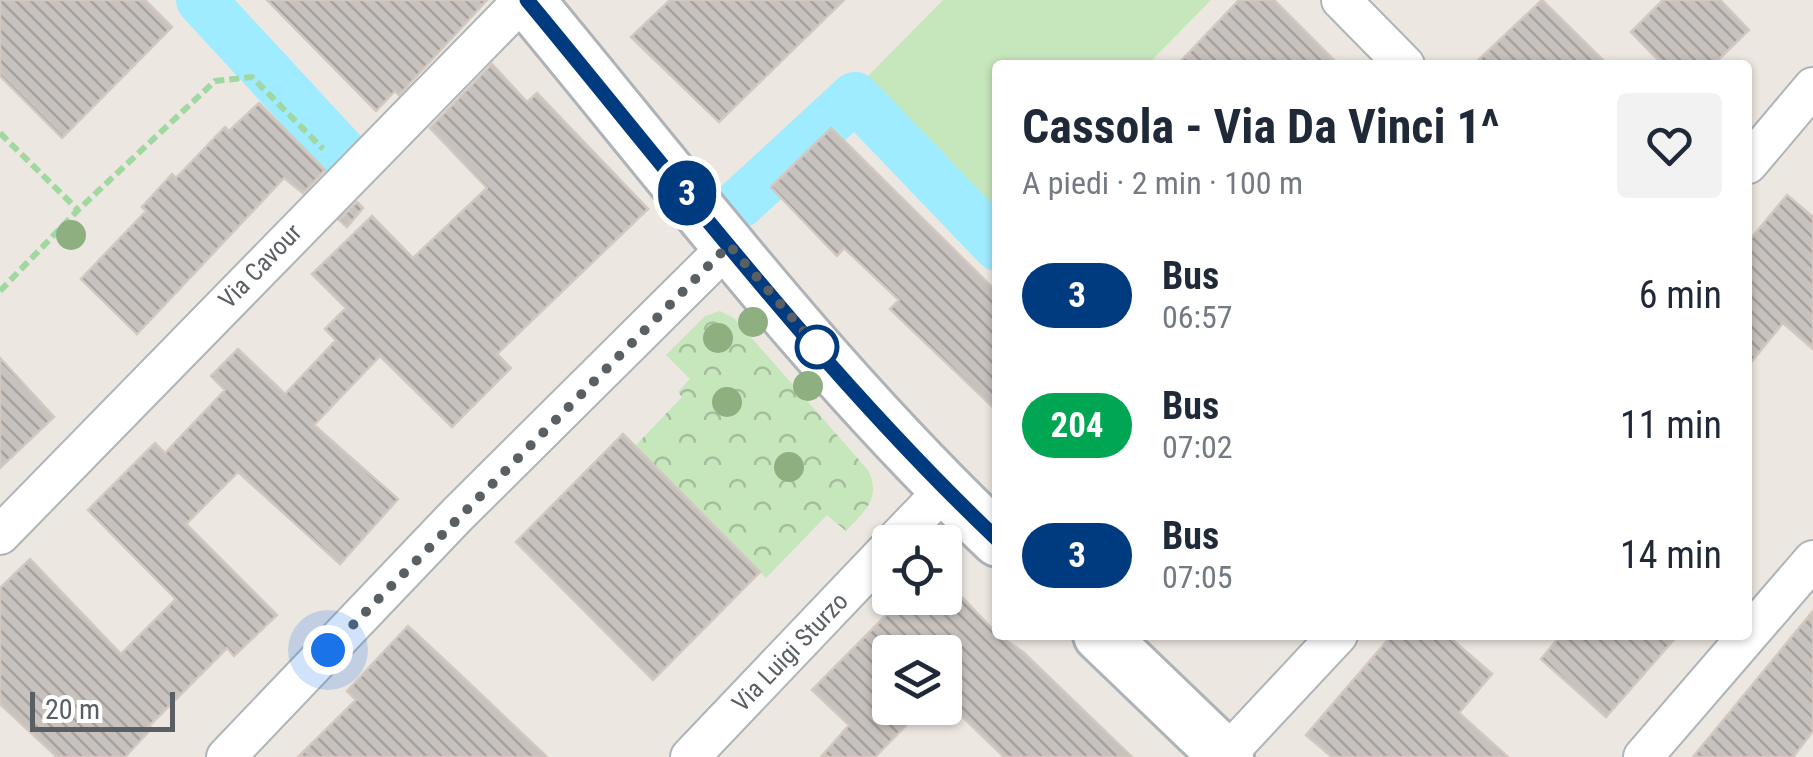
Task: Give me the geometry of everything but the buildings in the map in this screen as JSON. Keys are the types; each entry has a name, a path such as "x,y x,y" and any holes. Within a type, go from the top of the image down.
{"street":[{"name":"Via Cavour","path":"0,534 348,175 525,0"},
{"path":"525,0 729,245 901,443 992,534"},
{"path":"1341,0 1400,60"},
{"path":"1752,159 1813,87"},
{"path":"226,757 457,515 729,245"},
{"name":"Via Luigi Sturzo","path":"911,525 946,488"},
{"path":"1752,631 1813,560"},
{"name":"Via Luigi Sturzo","path":"690,757 872,566"},
{"path":"1105,640 1225,756 1333,640"},
{"path":"1644,757 1744,640"}],"path":[{"path":"0,291 78,210 215,81 252,77 348,175"},
{"path":"0,133 78,210"}],"green space":[{"path":"943,0 1211,0 1152,60 992,60 992,209 866,78"},
{"path":"720,311 734,318 868,470 872,480 869,504 846,531 827,515 766,578 635,446 682,397 678,392 690,379 666,355 705,316"}],"waterway":[{"path":"201,0 346,157"},
{"path":"740,203 855,97 992,240"}],"bus line":[{"name":"3","path":"527,0 729,245 901,443 992,534"}],"route":[{"path":"328,650 457,515 729,245 827,358 817,347"}]}
